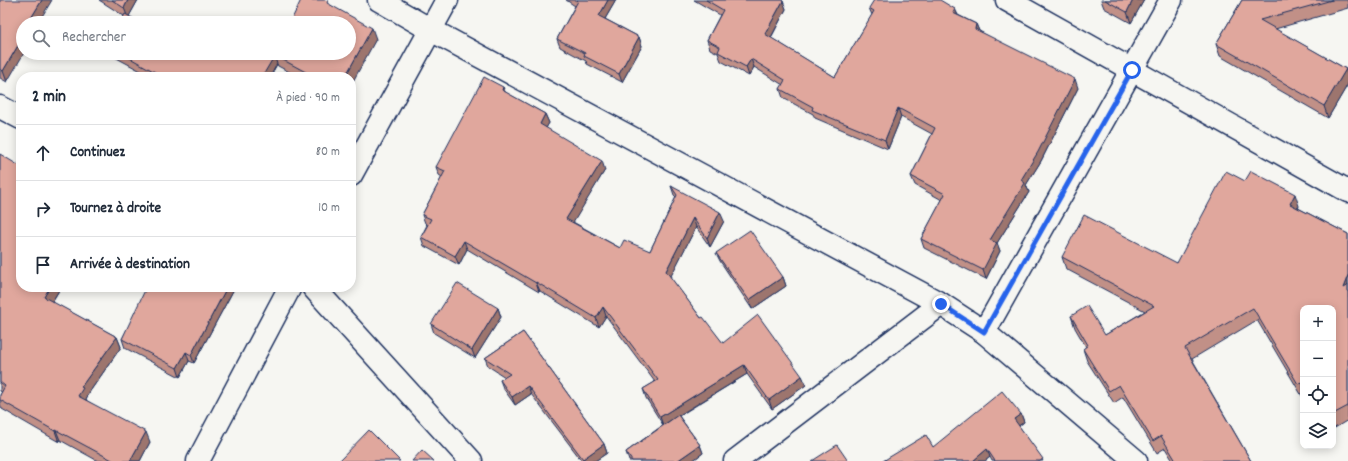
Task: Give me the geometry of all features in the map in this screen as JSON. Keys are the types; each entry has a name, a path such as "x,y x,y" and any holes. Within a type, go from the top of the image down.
{"street":[{"path":"379,0 431,30 941,304 984,332 1136,461"},
{"path":"356,166 447,0"},
{"path":"1007,0 1348,191"},
{"path":"984,332 1172,0"},
{"path":"0,107 16,115"},
{"path":"198,461 287,292"},
{"path":"319,292 471,461"},
{"path":"735,461 941,304"}],"building":[{"path":"0,0 42,0 32,16 16,16 16,49 3,71 0,69"},
{"path":"112,0 128,0 124,8"},
{"path":"301,0 325,0 328,1 327,3 350,16 293,16"},
{"path":"577,0 608,0 599,16 639,37 619,74 584,56 585,53 557,39 578,1"},
{"path":"706,0 782,0 783,1 765,34 835,77 874,11 869,8 874,0 940,0 955,9 953,13 976,24 975,29 1075,79 1038,152 1021,180 1025,183 990,240 997,243 983,270 921,239 945,194 911,176 935,128 898,108 885,140 812,110 813,107 780,89 785,80 751,59 746,67 718,52 720,47 707,40 723,10"},
{"path":"1105,0 1133,0 1127,12"},
{"path":"1242,0 1332,0 1260,20 1346,69 1324,106 1216,44"},
{"path":"356,19 372,28 356,57"},
{"path":"134,60 272,60 265,72 155,72"},
{"path":"283,60 354,60 348,72 306,72"},
{"path":"484,77 503,87 502,90 545,114 540,124 602,161 566,219 620,248 624,240 650,251 677,195 671,186 720,212 707,238 693,218 666,271 701,318 703,317 723,343 758,315 802,376 769,400 744,365 660,417 643,389 658,380 603,307 596,318 464,241 455,256 421,237 431,219 422,215 445,171 436,167"},
{"path":"0,154 16,164 16,292 47,292 44,297 117,337 81,387 83,388 78,396 146,432 130,461 114,461 56,430 55,431 0,400 0,395 5,386 0,382"},
{"path":"1226,171 1245,181 1251,171 1295,194 1290,204 1348,234 1348,275 1343,288 1348,285 1348,406 1336,412 1336,305 1300,305 1300,383 1298,384 1253,308 1185,348 1251,461 1176,461 1161,436 1153,441 1119,385 1109,391 1083,349 1088,345 1071,316 1087,306 1105,335 1154,306 1062,257 1084,215 1177,263"},
{"path":"750,230 783,277 749,300 716,253"},
{"path":"457,283 498,308 472,350 431,324"},
{"path":"144,292 224,292 191,355 186,352 177,368 122,339"},
{"path":"523,332 604,444 583,459 528,386 512,397 500,380 510,374 485,358"},
{"path":"1002,391 1021,414 1014,419 1043,459 1040,461 995,461 987,449 973,461 883,461 926,435 933,447"},
{"path":"678,415 700,445 677,461 632,461 626,452"},
{"path":"369,430 400,461 340,460"},
{"path":"837,445 848,461 812,461"},
{"path":"422,450 434,461 412,461"}],"route":[{"path":"941,304 984,332 1132,70"}]}
